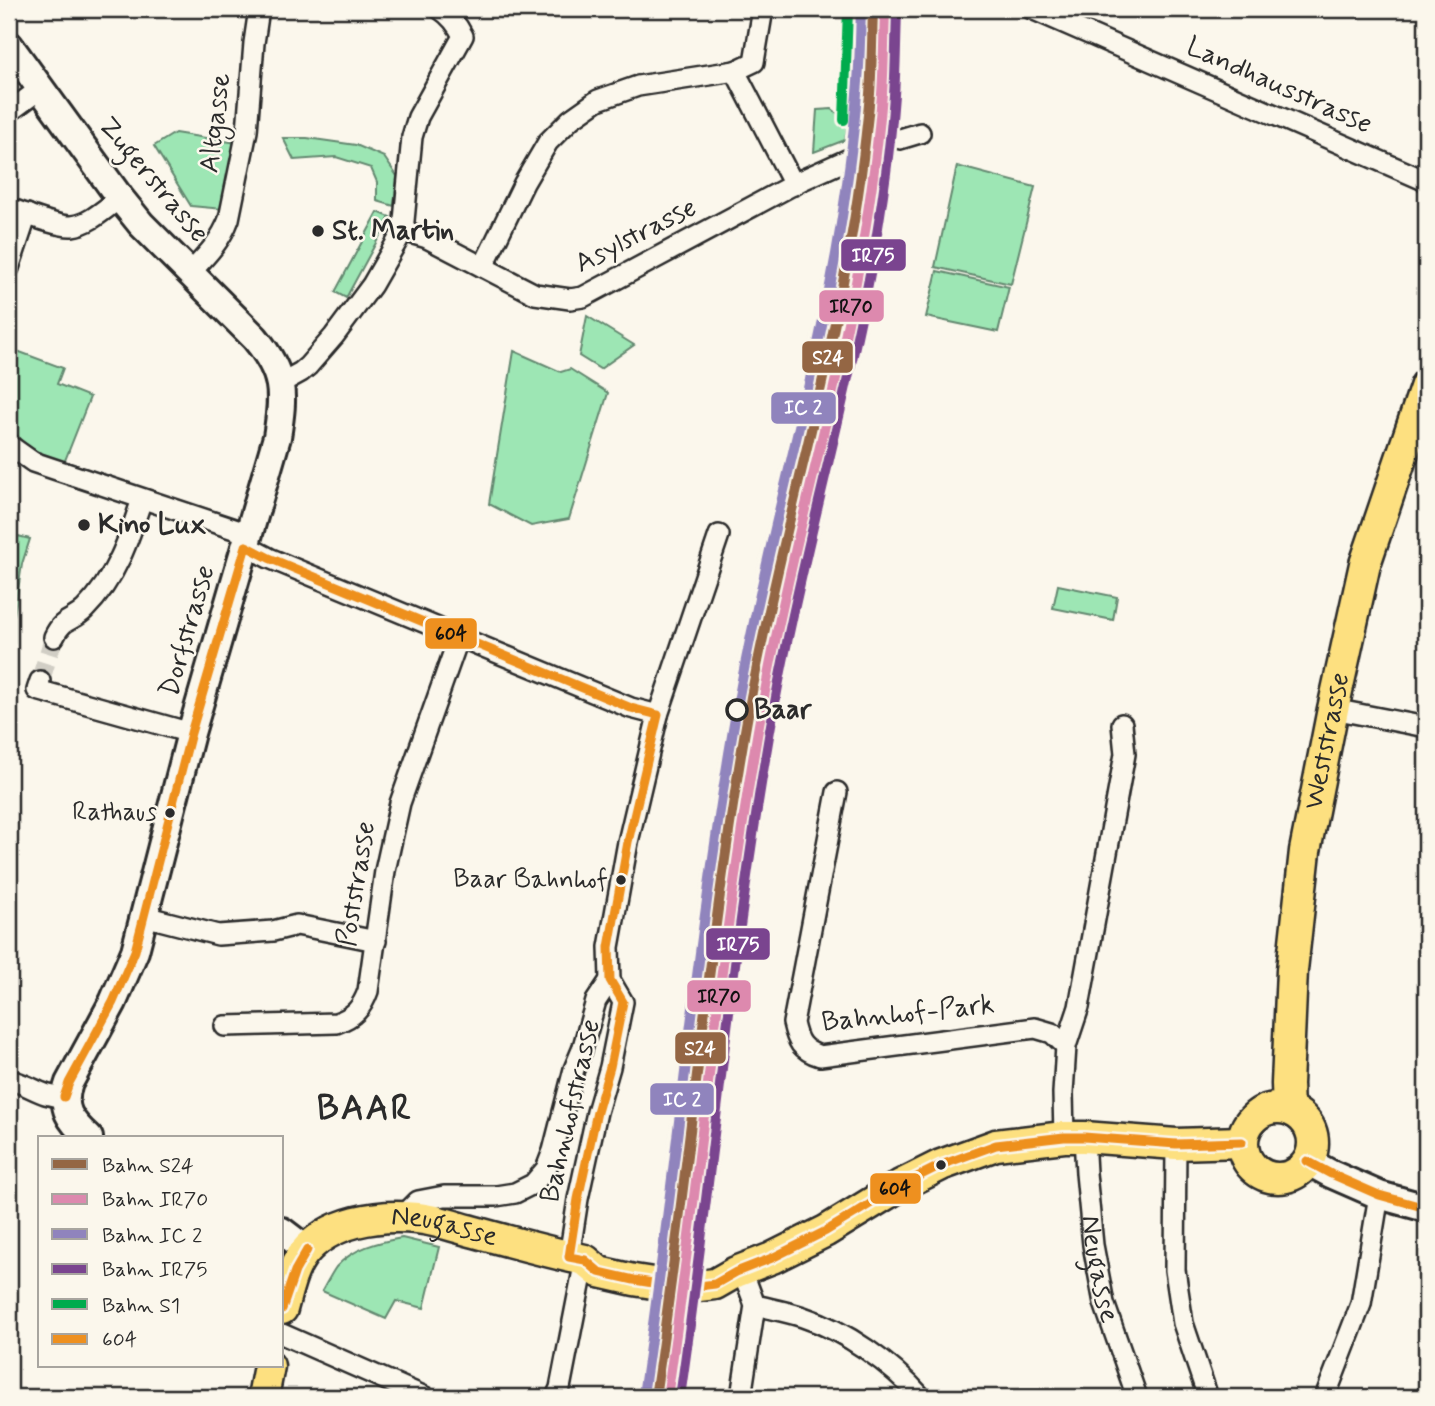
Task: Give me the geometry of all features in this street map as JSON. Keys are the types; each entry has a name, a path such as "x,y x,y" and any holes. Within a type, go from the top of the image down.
{"main road":[{"name":"Weststrasse","path":"1288,1109 1292,970 1305,851 1365,564 1426,385"},
{"path":"1288,1109 1307,1122 1312,1133 1310,1157 1304,1167 1294,1175 1270,1178 1250,1165 1244,1154 1244,1132 1249,1122 1266,1110 1288,1109"},
{"name":"Neugasse","path":"307,1250 321,1238 347,1225 369,1219 402,1217 433,1221 577,1258 602,1254 655,1263 739,1271 826,1231 901,1185 996,1145 1074,1137 1175,1144 1242,1142"},
{"path":"284,1302 292,1275 307,1250"},
{"path":"262,1397 269,1368"}],"street":[{"name":"Altgasse","path":"190,273 224,233 229,219 247,131 259,9"},
{"path":"281,383 308,366 334,336 372,285 403,231 412,137 418,117 463,36 458,25 440,9"},
{"path":"483,267 524,183 548,142 571,119 598,100 638,86 735,71 754,62 763,9"},
{"name":"Landhausstrasse","path":"1032,9 1426,181"},
{"name":"Zugerstrasse","path":"9,45 120,198 141,224 260,344 270,357 281,383"},
{"path":"735,71 794,184"},
{"path":"9,112 40,89"},
{"path":"900,139 920,133"},
{"name":"Asylstrasse","path":"403,231 427,239 535,294 570,299 583,297 794,184 851,158"},
{"path":"9,268 18,211 61,225 74,226 90,220 120,198"},
{"name":"Dorfstrasse","path":"64,1097 123,981 135,951 191,733 277,437 281,383"},
{"path":"9,445 33,462 206,520 247,540 269,558 631,708 658,715"},
{"path":"54,637 60,625 87,607 110,577 129,540 142,499"},
{"name":"Bahnhofstrasse","path":"556,1397 561,1388 577,1258 578,1199 623,1002 610,980 608,947 628,842 658,715 719,535"},
{"name":"Poststrasse","path":"225,1026 336,1023 351,1017 361,1007 365,999 385,871 400,803 459,637"},
{"name":"Dorfstrasse","path":"38,685 191,733"},
{"path":"1333,709 1426,727"},
{"path":"1074,1137 1063,1093 1066,1045 1079,1007 1125,754 1122,724"},
{"name":"Bahnhof-Park","path":"837,792 793,1023 797,1040 809,1052 820,1056 1035,1028 1052,1033 1066,1045"},
{"path":"144,916 218,935 273,931 297,925 376,941"},
{"name":"Bahnhofstrasse","path":"402,1217 418,1201 444,1196 496,1196 516,1193 533,1184 546,1170 596,1001 610,980"},
{"path":"9,1080 43,1095 64,1097 69,1117 87,1136"},
{"name":"Neugasse","path":"1074,1137 1086,1173 1093,1245 1104,1303 1137,1397"},
{"path":"1175,1144 1175,1270 1183,1323 1208,1397"},
{"path":"1307,1161 1379,1195 1426,1208"},
{"path":"1325,1397 1361,1304 1379,1195"},
{"path":"284,1233 307,1250"},
{"path":"739,1271 755,1305 741,1397"},
{"path":"755,1305 805,1318 852,1340 891,1367 921,1397"},
{"path":"284,1335 425,1397"}],"green space":[{"path":"832,109 848,122 845,140 814,152 817,110"},
{"path":"175,133 237,143 223,209 191,206 154,146"},
{"path":"283,138 307,138 356,145 384,157 397,176 394,206 377,201 377,182 371,168 336,157 294,160"},
{"path":"957,166 1035,187 1011,284 935,267"},
{"path":"378,212 390,217 346,298 335,292"},
{"path":"937,271 1009,287 998,332 926,317"},
{"path":"587,316 634,345 600,369 579,356"},
{"path":"9,348 63,368 57,384 90,397 64,463 27,447 9,426"},
{"path":"514,351 561,372 570,369 608,393 569,519 531,526 489,504"},
{"path":"18,536 30,539 22,564 14,616 13,702 9,701 9,560"},
{"path":"1058,585 1117,597 1113,620 1053,608"},
{"path":"402,1238 439,1247 424,1308 396,1301 386,1319 322,1291 336,1267 350,1255 375,1244"}],"tunnel":[{"path":"851,158 900,139"},
{"path":"40,681 54,637"}],"rail line":[{"name":"S1","path":"844,120 848,9"},
{"name":"S24","path":"655,1397 736,784 762,641 826,366 852,235 870,94 873,9"},
{"name":"IR70","path":"667,1397 749,784 775,642 839,366 868,215 880,114 885,9"},
{"name":"IR75","path":"680,1397 761,784 787,643 861,318 879,221 892,116 897,10"}],"transit line":[{"path":"643,1395 724,783 750,641 836,254 853,133 861,9"},
{"name":"604","path":"246,546 269,558 631,708 658,715"},
{"name":"604","path":"64,1097 113,1002 135,951 191,733 246,546"},
{"name":"604","path":"569,1257 578,1199 623,1002 610,980 609,947 628,842 658,715"},
{"name":"604","path":"569,1257 585,1260 599,1272 634,1280 699,1286 715,1284 826,1231 901,1185 941,1165 996,1145 1064,1137 1176,1144 1242,1142"},
{"name":"604","path":"1307,1161 1379,1195 1426,1208"},
{"name":"604","path":"284,1303 295,1271 307,1250"}],"place":[{"name":"St. Martin","path":"318,231"},
{"name":"Kino Lux","path":"84,525"},
{"name":"Baar","path":"737,710"},
{"name":"Rathaus","path":"170,813"},
{"name":"Baar Bahnhof","path":"621,880"}],"district":[{"name":"BAAR","path":"365,1109"}]}
